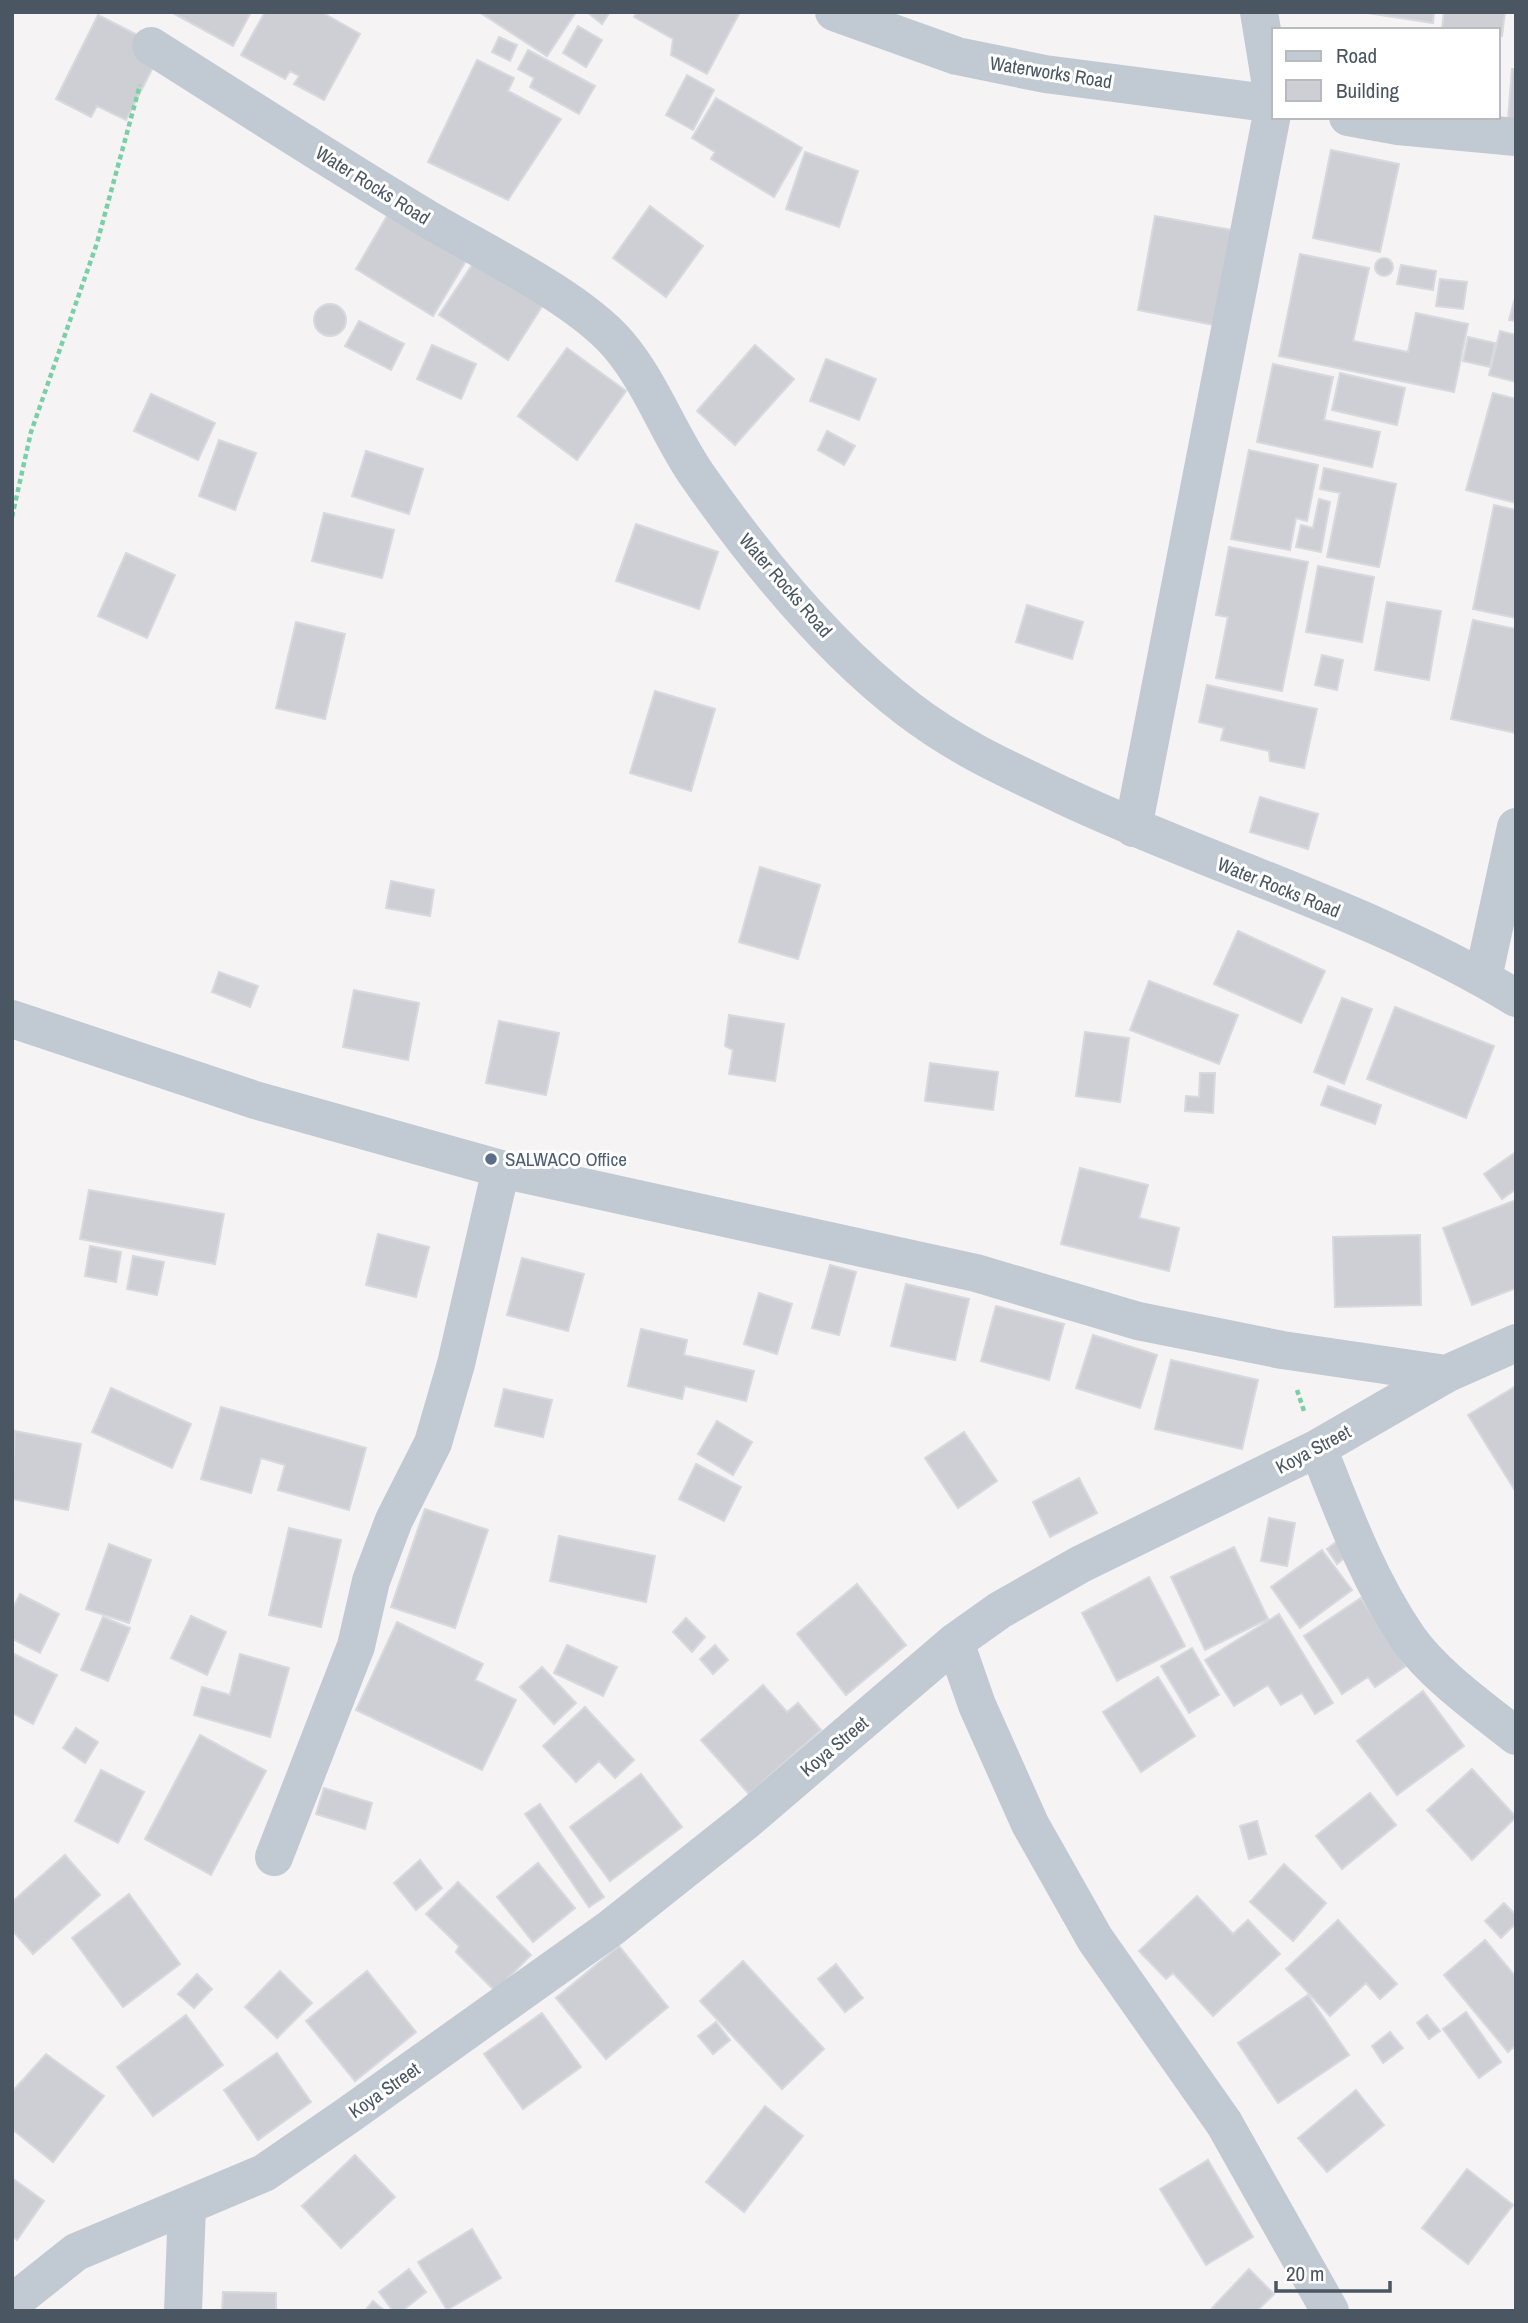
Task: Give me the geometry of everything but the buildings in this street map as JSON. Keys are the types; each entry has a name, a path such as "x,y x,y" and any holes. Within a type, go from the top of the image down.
{"street":[{"name":"Waterworks Road","path":"834,12 957,56 1045,74 1272,104"},
{"path":"1259,12 1272,92"},
{"name":"Water Rocks Road","path":"151,47 399,202 585,312 617,343 643,377 695,473 765,565 859,668 907,708 964,749 1133,828 1363,921 1483,978 1516,998"},
{"path":"1133,828 1272,114"},
{"path":"1359,119 1398,126 1516,137"},
{"path":"1483,978 1516,827"},
{"path":"12,1019 255,1100 501,1169 976,1273 1138,1321 1282,1350 1446,1374"},
{"path":"274,1857 356,1646 375,1569 394,1520 433,1443 456,1364 501,1169"},
{"name":"Koya Street","path":"12,2303 76,2252 264,2173 611,1928 747,1820 956,1642 1000,1610 1081,1564 1318,1448 1446,1374 1516,1343"},
{"path":"1318,1448 1361,1558 1409,1640 1462,1693 1516,1736"},
{"path":"956,1642 977,1705 1030,1824 1095,1939 1224,2123 1330,2311"},
{"path":"183,2311 187,2206"}],"path":[{"path":"12,517 31,432 97,243 151,47"},
{"path":"1282,1350 1318,1448"}],"place":[{"name":"SALWACO Office","path":"491,1159"}]}
